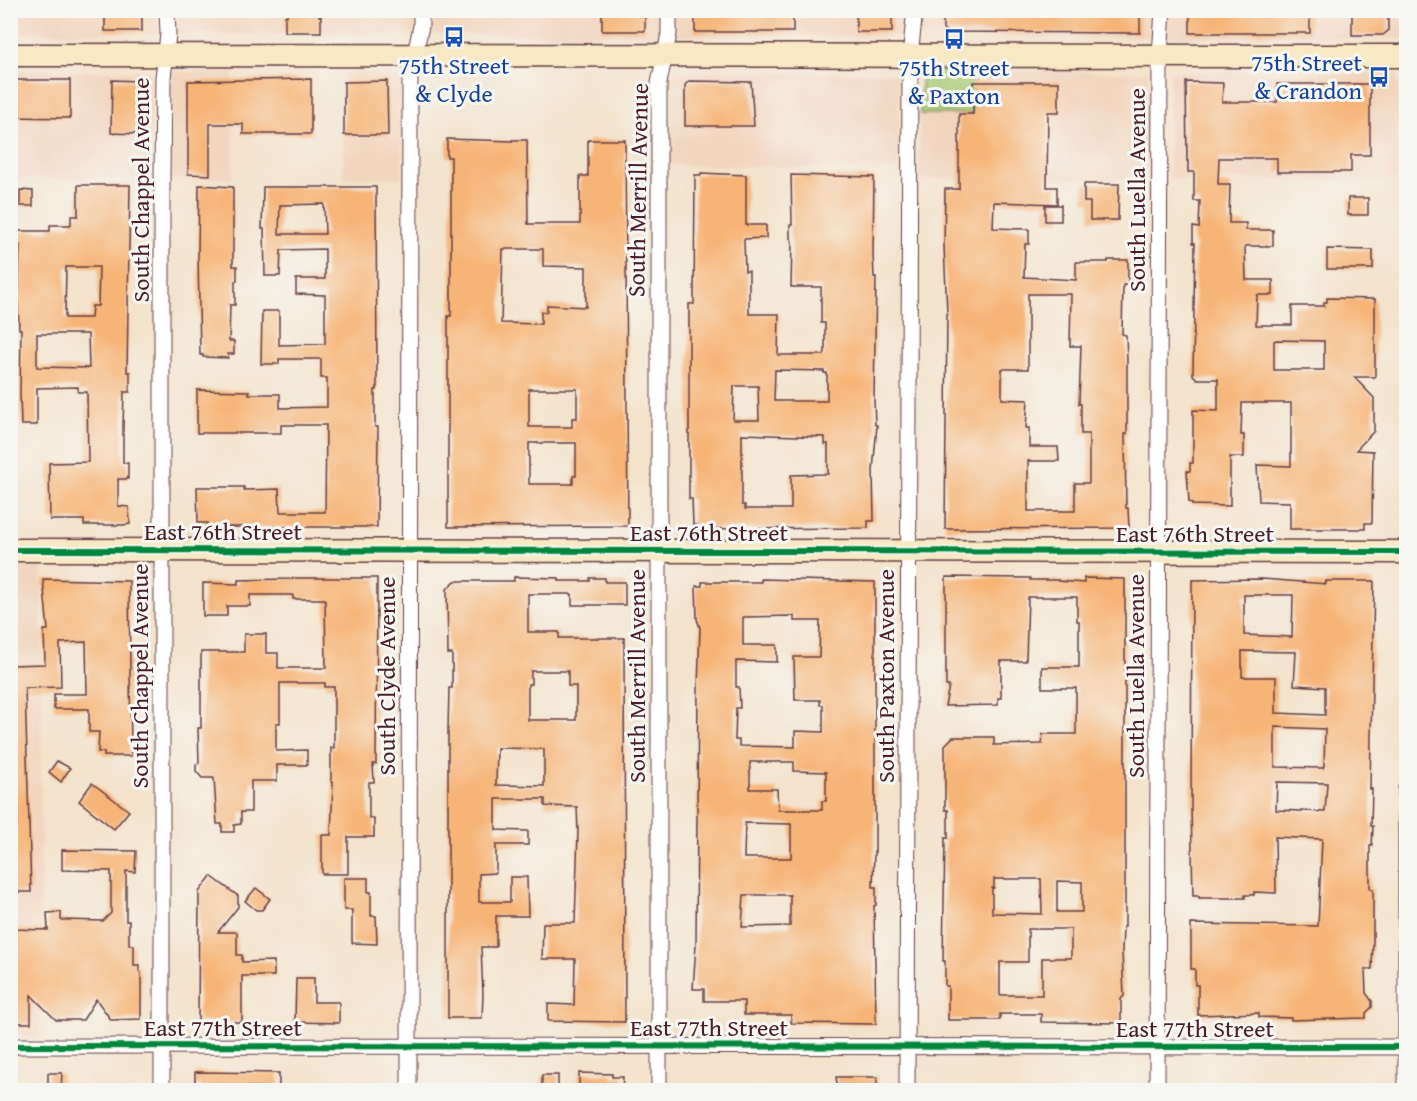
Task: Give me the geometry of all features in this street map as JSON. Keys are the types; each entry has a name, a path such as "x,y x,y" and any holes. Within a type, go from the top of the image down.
{"main road":[{"path":"10,55 1407,56"},
{"name":"East 76th Street","path":"10,550 1407,552"}],"street":[{"name":"South Chappel Avenue","path":"162,1090 163,88 167,10"},
{"name":"South Clyde Avenue","path":"409,1090 410,77 421,26 421,10"},
{"name":"South Merrill Avenue","path":"659,1090 659,83 669,34 669,10"},
{"name":"South Paxton Avenue","path":"907,1090 910,56 915,10"},
{"name":"South Luella Avenue","path":"1157,1090 1160,56 1163,10"},
{"path":"1406,1090 1407,788"},
{"name":"East 77th Street","path":"10,1046 1406,1047"}],"shaded area":[{"path":"11,10 1406,11 1406,38 11,33"},
{"path":"11,71 150,71 150,179 11,179"},
{"path":"172,71 233,72 233,178 170,179"},
{"path":"343,72 402,72 402,178 343,178"},
{"path":"668,72 899,73 899,169 667,165"},
{"path":"974,72 1148,72 1148,179 919,179 920,114 973,114"},
{"path":"1170,72 1398,74 1398,180 1169,179"},
{"path":"42,562 40,1036 11,1036 10,563"}],"green space":[{"path":"929,71 974,72 973,114 920,114 921,77"}],"building":[{"path":"105,10 142,10 142,31 105,31"},
{"path":"287,10 319,10 321,32 285,32"},
{"path":"602,10 645,10 645,31 602,31"},
{"path":"695,10 793,10 793,32 695,32"},
{"path":"856,10 892,10 892,32 856,32"},
{"path":"943,10 1140,10 1140,33 947,32 943,29"},
{"path":"1190,10 1310,10 1310,33 1190,33"},
{"path":"1352,10 1388,10 1388,31 1383,35 1352,35"},
{"path":"311,79 311,134 243,134 243,124 210,124 210,175 188,174 188,81"},
{"path":"10,80 70,80 70,118 10,117"},
{"path":"112,80 139,81 137,134 111,133"},
{"path":"387,81 388,135 344,135 344,82"},
{"path":"689,81 751,82 754,126 685,126 685,85"},
{"path":"973,82 1059,82 1059,112 1048,112 1047,187 1057,187 1057,204 994,202 993,228 1029,229 1029,244 1025,244 1024,277 1076,280 1076,262 1128,260 1128,285 1123,285 1122,334 1126,335 1127,359 1127,434 1125,434 1126,508 1128,508 1129,528 945,529 947,312 944,246 945,189 959,189 959,114 973,114","holes":["1028,294 1071,294 1070,346 1081,346 1079,404 1081,404 1081,434 1089,434 1089,483 1075,483 1075,511 1028,511 1028,461 1059,461 1058,447 1029,447 1029,428 1026,428 1028,400 1002,399 1002,369 1028,369"]},
{"path":"1186,82 1223,83 1222,102 1277,102 1277,84 1370,84 1370,155 1351,155 1351,172 1277,172 1277,158 1219,158 1218,184 1230,184 1229,223 1246,223 1246,230 1273,230 1273,246 1245,246 1246,280 1273,280 1273,295 1257,295 1256,325 1292,325 1292,306 1324,306 1327,298 1375,299 1375,377 1354,377 1374,398 1374,431 1356,450 1373,451 1372,523 1365,523 1365,529 1290,529 1290,502 1259,501 1257,465 1291,466 1291,403 1242,403 1241,435 1244,435 1244,457 1230,457 1230,506 1192,505 1189,502 1187,471 1190,471 1190,463 1193,463 1193,410 1218,411 1218,379 1197,379 1193,375 1195,243 1193,243 1193,227 1199,228 1200,201 1194,201 1194,172 1188,172","holes":["1274,341 1324,341 1324,370 1274,370"]},
{"path":"447,139 527,140 528,224 580,224 580,176 588,176 588,140 625,140 628,526 448,527 451,157 447,157","holes":["503,249 543,249 543,266 586,267 586,307 547,305 547,312 541,312 541,324 501,323","529,389 577,389 577,418 572,418 572,427 529,427","529,443 576,443 576,476 573,476 573,484 529,484"]},
{"path":"701,173 746,175 746,225 766,225 766,238 744,239 745,271 749,271 749,314 779,314 778,355 824,355 825,352 825,323 821,323 821,287 791,287 791,175 874,177 873,253 874,277 876,277 874,399 875,425 877,425 873,471 874,521 868,521 868,528 698,529 698,525 693,525 692,499 689,499 689,304 694,304 695,175 701,175","holes":["775,370 824,371 827,373 827,401 774,401","734,386 758,386 759,420 733,420","742,434 825,437 825,444 828,444 828,474 791,475 791,509 745,509 745,505 742,505"]},
{"path":"1084,184 1119,184 1118,220 1090,220 1090,202 1084,202"},
{"path":"78,185 130,185 127,372 130,372 130,392 124,392 123,427 123,463 128,463 128,479 118,479 118,506 129,507 130,524 84,525 84,520 50,520 49,463 88,462 87,392 78,392 78,387 37,388 37,425 21,425 21,329 19,329 18,302 20,245 17,245 17,231 50,231 50,225 71,225 71,216 78,216","holes":["66,267 99,267 98,306 92,306 91,318 65,318","37,334 88,334 89,368 37,367"]},
{"path":"199,185 233,187 233,266 237,266 237,281 235,281 235,305 230,305 229,341 234,341 234,354 228,354 228,358 200,355"},
{"path":"263,187 376,187 377,527 207,527 207,523 198,523 197,487 244,487 244,490 279,489 280,512 325,512 326,425 281,425 281,433 197,433 197,390 280,394 280,408 327,407 327,378 321,378 321,359 279,359 279,364 261,364 262,311 279,311 279,345 325,344 325,295 296,294 296,279 325,279 325,249 281,250 280,276 265,276 264,229 262,229","holes":["324,204 325,234 279,234 280,205"]},
{"path":"20,190 33,191 33,206 20,206"},
{"path":"1348,198 1368,198 1368,215 1348,215"},
{"path":"1045,205 1061,205 1061,221 1045,221"},
{"path":"1327,249 1373,250 1373,269 1327,269"},
{"path":"514,577 559,578 559,581 590,581 590,578 605,578 605,582 625,582 625,605 572,605 572,594 528,594 528,632 559,632 559,638 624,638 625,1022 548,1021 548,1004 574,1005 575,959 542,959 543,923 575,923 578,832 577,807 545,806 545,799 496,799 496,830 528,831 528,845 496,845 496,873 479,874 479,902 510,902 510,877 527,877 528,916 496,916 496,947 481,947 482,1018 448,1018 448,730 452,654 448,654 447,589 455,581 514,581","holes":["531,671 568,671 568,686 576,686 576,720 528,720 528,684 531,684","497,748 544,749 544,786 496,785"]},
{"path":"946,577 1030,578 1030,580 1084,583 1084,578 1125,579 1125,927 1123,927 1124,996 1121,999 1121,1023 1041,1022 1041,1014 1000,1014 1000,1020 948,1020 948,986 945,986 945,961 943,961 945,838 948,838 948,810 945,810 945,745 953,737 994,737 994,745 1042,744 1043,734 1076,734 1076,688 1042,688 1042,667 1079,667 1077,597 1028,597 1026,661 1001,661 1001,698 998,698 998,705 945,706 949,686 946,686","holes":["994,879 1041,879 1042,914 992,913","1057,881 1082,882 1082,912 1057,912","1028,929 1071,929 1071,958 1042,958 1042,995 1000,995 1000,962 1028,962"]},
{"path":"377,578 376,764 373,764 374,782 369,782 369,818 374,818 374,837 348,837 348,874 322,874 322,835 331,835 334,687 325,687 325,683 280,683 280,723 276,723 276,751 307,750 307,765 277,765 277,781 251,781 251,812 241,812 241,824 234,825 234,832 222,832 222,824 217,824 214,778 202,778 196,771 196,765 199,763 198,728 201,728 201,652 244,652 244,634 266,634 266,653 278,653 278,668 326,668 325,599 293,599 293,595 250,595 250,606 227,606 227,616 203,616 203,583 238,584 238,580"},
{"path":"43,579 129,581 131,756 104,756 104,752 98,752 99,732 89,732 89,709 54,709 54,694 87,694 86,642 60,643 61,687 25,688 31,892 10,892 10,665 45,664 44,630 48,630"},
{"path":"761,579 875,582 873,887 876,887 876,905 874,906 876,1024 791,1023 791,1015 744,1015 744,1001 704,1001 704,989 693,989 696,945 700,628 697,619 696,586 702,586 702,582 761,582","holes":["794,616 794,621 820,621 819,657 794,657 795,700 820,700 820,705 823,705 823,732 795,731 795,747 739,746 739,740 735,740 736,708 740,708 739,687 736,687 736,661 777,662 777,645 743,645 743,617","750,762 794,762 794,771 826,772 826,801 822,801 822,810 778,810 777,789 750,789","745,823 791,824 791,858 744,858","744,895 790,895 790,926 742,927"]},
{"path":"1262,579 1326,584 1326,581 1374,581 1370,789 1372,789 1371,826 1373,826 1372,846 1370,846 1370,889 1373,889 1373,942 1372,969 1365,969 1366,993 1372,1001 1372,1007 1366,1013 1366,1018 1291,1020 1291,1018 1259,1017 1259,1013 1198,1015 1198,985 1195,985 1195,969 1191,969 1191,924 1318,926 1322,839 1275,837 1276,893 1254,892 1254,895 1245,895 1245,898 1193,896 1192,580","holes":["1244,595 1293,595 1292,637 1244,635","1242,651 1296,652 1294,685 1325,687 1325,715 1276,713 1276,677 1242,677","1275,727 1325,729 1323,768 1275,767","1277,782 1327,783 1325,812 1276,810"]},
{"path":"57,761 70,768 61,782 49,772"},
{"path":"92,783 129,811 114,829 79,801"},
{"path":"62,850 136,851 135,872 126,871 126,921 129,921 129,945 134,945 134,965 139,965 141,973 141,1019 111,1020 96,999 83,1020 56,1020 31,995 31,1023 10,1023 10,929 48,930 47,913 61,912 61,920 103,921 111,913 111,871 62,870"},
{"path":"211,876 238,896 238,907 218,932 237,932 237,955 242,955 242,962 274,961 274,976 242,976 242,1022 198,1022 199,892"},
{"path":"344,878 368,878 368,892 371,892 371,916 376,916 377,944 352,943 352,910 344,910"},
{"path":"256,888 270,899 262,910 256,910 245,901"},
{"path":"296,978 314,978 314,1002 339,1002 339,1023 295,1022"},
{"path":"195,1072 279,1073 279,1088 246,1087 246,1090 201,1090 201,1085 195,1085"},
{"path":"48,1073 62,1073 61,1090 48,1090"},
{"path":"579,1073 612,1074 612,1077 623,1077 622,1090 595,1090 595,1087 579,1087"},
{"path":"542,1075 558,1075 558,1090 542,1090"},
{"path":"836,1077 877,1077 877,1090 838,1090"}],"cycle path":[{"path":"10,550 1406,552"},
{"path":"10,1046 1406,1047"}],"place":[{"name":"75th Street & Clyde","path":"454,37"},
{"name":"75th Street & Paxton","path":"954,39"},
{"name":"75th Street & Crandon","path":"1379,77"}]}
